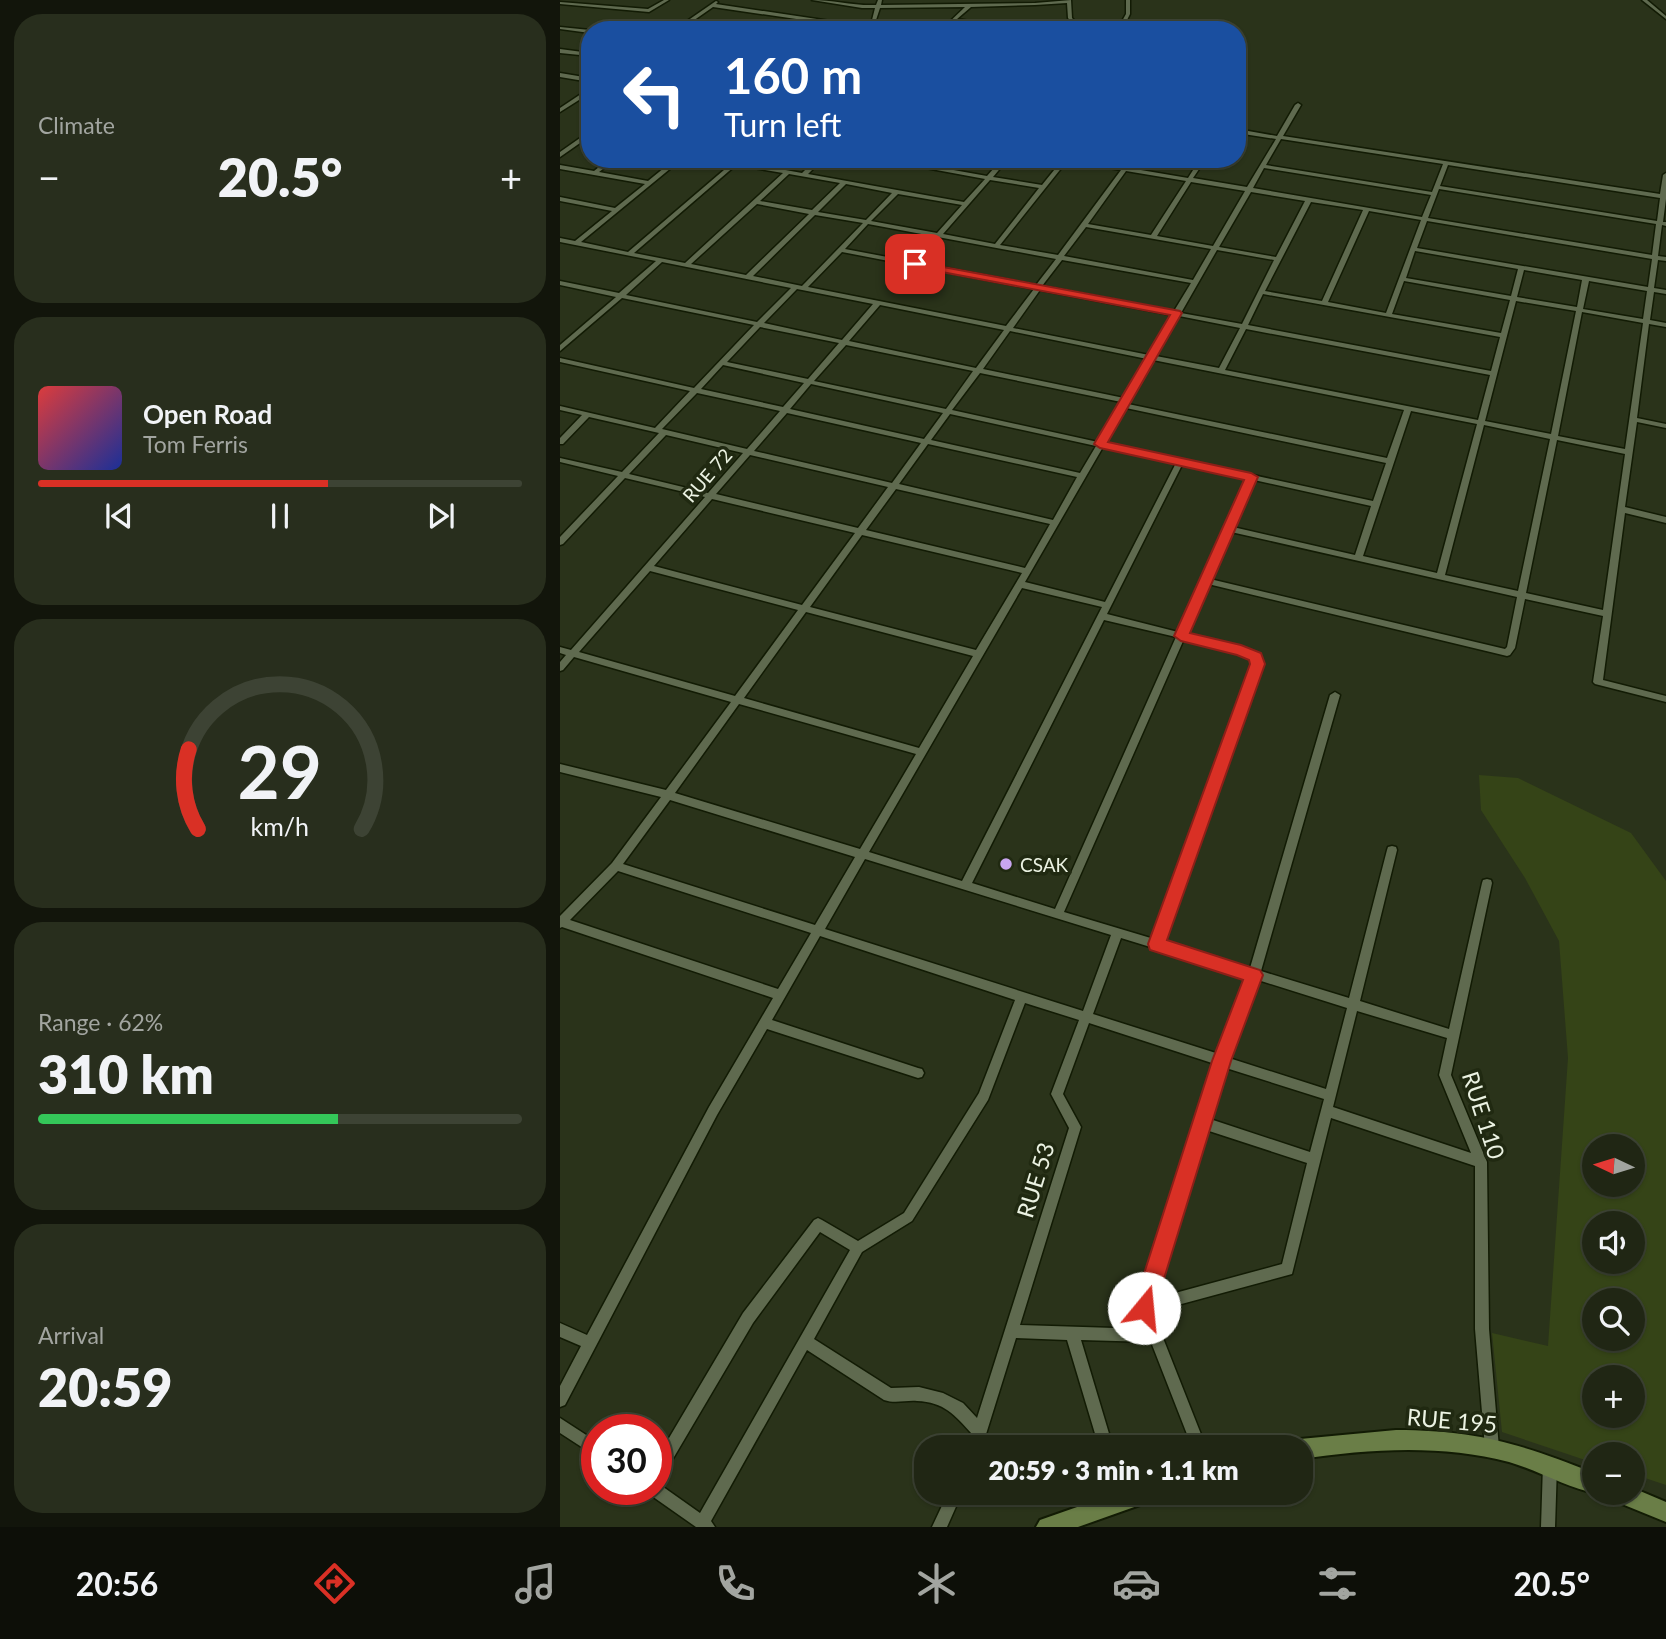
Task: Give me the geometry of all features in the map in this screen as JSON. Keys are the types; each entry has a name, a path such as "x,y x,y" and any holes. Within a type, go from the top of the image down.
{"street":[{"path":"560,3 649,12 667,0"},
{"path":"689,21 719,0"},
{"path":"814,0 862,7 879,2 969,6 1069,0 1070,18 1073,21"},
{"path":"953,20 976,0"},
{"path":"1124,21 1128,14 1128,0"},
{"path":"1644,0 1666,18"},
{"path":"875,21 879,2"},
{"path":"712,5 821,21"},
{"path":"953,20 960,21"},
{"path":"560,27 581,30"},
{"path":"560,51 581,54"},
{"path":"560,75 581,78"},
{"path":"562,107 581,95"},
{"path":"560,1400 713,1111 1298,105"},
{"path":"1246,132 1665,197"},
{"path":"560,155 581,140"},
{"path":"1388,315 1446,163"},
{"path":"1262,166 1663,224"},
{"path":"560,167 649,183"},
{"path":"595,173 602,168"},
{"path":"576,243 668,168"},
{"path":"630,253 729,168"},
{"path":"764,168 967,204"},
{"path":"803,175 810,168"},
{"path":"932,168 1043,187"},
{"path":"939,235 997,168"},
{"path":"996,246 1059,168"},
{"path":"1119,168 1666,259"},
{"path":"1153,237 1197,168"},
{"path":"780,995 560,922 616,866 1125,169"},
{"path":"686,265 788,172"},
{"path":"1666,175 1663,224 1655,257 1598,682 1666,699"},
{"path":"748,277 845,182"},
{"path":"560,542 624,475 696,390 759,325 841,250 896,191"},
{"path":"560,199 617,210"},
{"path":"1221,371 1309,200"},
{"path":"756,202 1195,282"},
{"path":"1324,303 1367,209"},
{"path":"1084,225 1278,259"},
{"path":"560,240 1629,452"},
{"path":"1413,249 1666,292"},
{"path":"841,250 1494,374"},
{"path":"560,349 661,260"},
{"path":"1440,576 1522,267"},
{"path":"1206,581 1507,653 1511,648 1586,278"},
{"path":"1402,279 1666,325"},
{"path":"560,283 978,370 1390,461"},
{"path":"1261,292 1504,336"},
{"name":"RUE 72","path":"560,668 878,303"},
{"path":"560,360 1082,476"},
{"path":"722,363 1376,504"},
{"path":"560,408 1055,523"},
{"path":"1358,558 1408,408"},
{"path":"560,442 588,414"},
{"path":"1633,419 1666,426"},
{"path":"560,460 1027,571"},
{"path":"965,886 1180,462"},
{"path":"1058,914 1251,477"},
{"path":"1621,509 1666,520"},
{"path":"1229,528 1607,614"},
{"path":"647,567 979,654"},
{"path":"1019,584 1107,605"},
{"path":"1101,616 1241,650 1255,657 1258,664 1157,944"},
{"path":"560,650 922,752"},
{"path":"1194,1435 1144,1308 1222,1061 1254,975 1335,695"},
{"path":"560,768 668,795 1453,1035"},
{"path":"1144,1308 1287,1269 1392,850"},
{"path":"616,866 1331,1096"},
{"name":"RUE 110","path":"1487,883 1445,1075 1481,1162 1482,1329 1492,1448"},
{"name":"RUE 53","path":"979,1435 1075,1127 1057,1094 1118,932"},
{"path":"672,1502 705,1525 858,1248 908,1217 984,1096 1022,997"},
{"path":"764,1023 918,1073"},
{"path":"1327,1111 1481,1162"},
{"path":"1203,1123 1314,1160"},
{"path":"672,1447 748,1318 818,1224 858,1248"},
{"path":"560,1330 590,1343"},
{"path":"1013,1331 1157,1336"},
{"path":"1072,1333 1102,1435"},
{"path":"805,1341 889,1395 919,1394 943,1400 958,1408 980,1432"},
{"path":"560,1425 581,1439"},
{"name":"RUE 195","path":"1313,1447 1340,1443 1418,1440 1492,1448 1550,1465 1582,1478"},
{"path":"1548,1527 1550,1465"},
{"path":"1645,1504 1666,1512"},
{"path":"939,1527 949,1505"},
{"path":"1048,1527 1102,1505"}],"green space":[{"path":"1479,775 1518,778 1631,833 1666,881 1666,1485 1645,1478 1645,1442 1582,1442 1582,1459 1502,1432 1492,1333 1548,1346 1568,1058 1559,941 1525,878 1481,810"}],"place":[{"name":"CSAK","path":"1006,864"}],"route":[{"path":"915,264 1177,313 1100,444 1251,477 1181,636 1241,650 1255,657 1258,664 1157,944 1254,975 1222,1061 1144,1308"}]}
